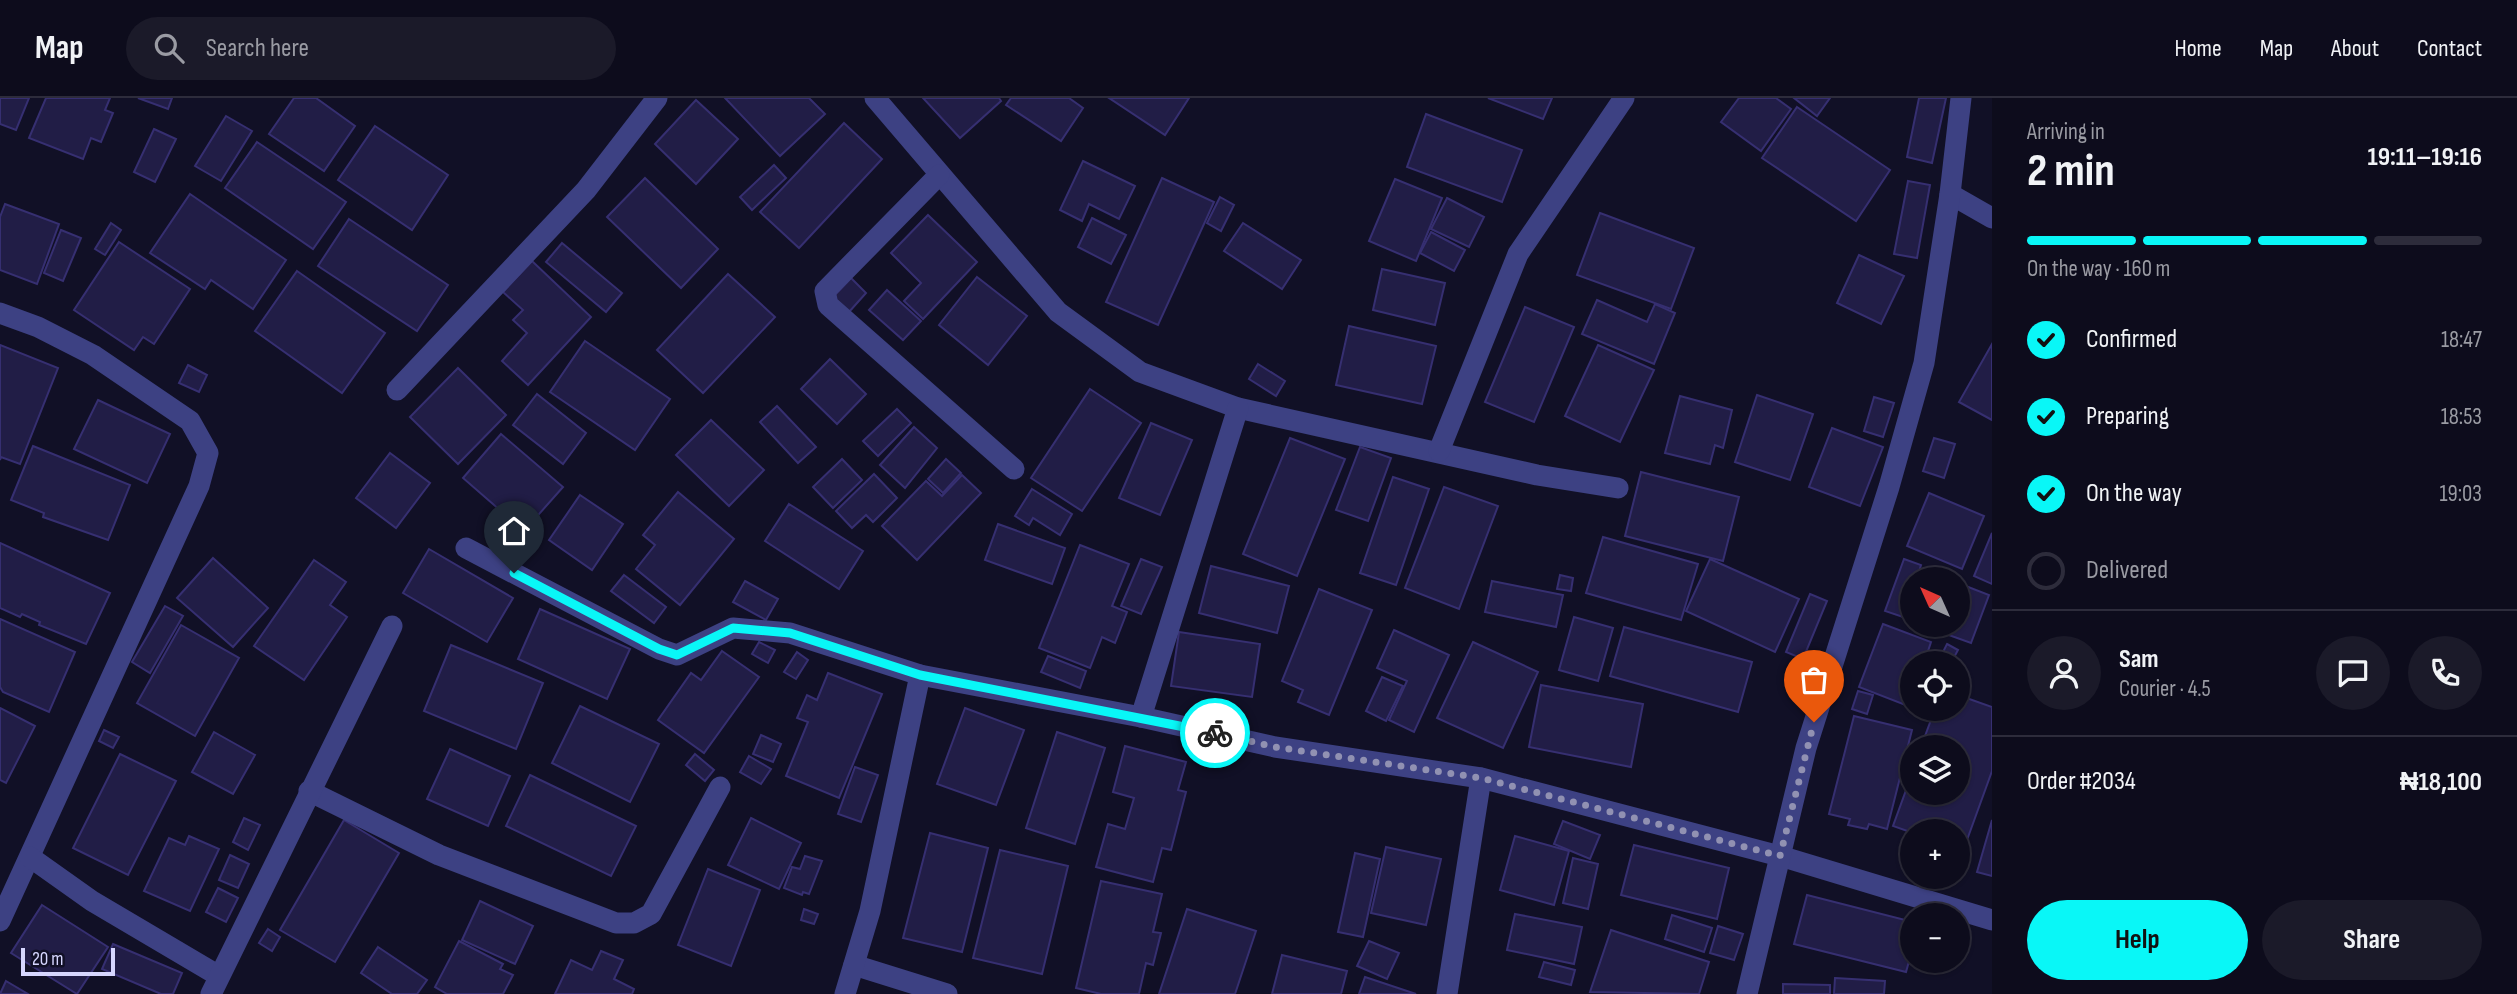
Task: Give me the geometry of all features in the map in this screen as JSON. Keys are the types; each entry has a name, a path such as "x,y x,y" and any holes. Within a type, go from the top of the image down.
{"street":[{"path":"397,390 586,190 657,98"},
{"path":"875,98 1058,312 1140,372 1238,408 1537,475 1618,488"},
{"path":"1439,451 1518,254 1624,98"},
{"path":"1747,994 1806,748 1889,487 1924,363 1950,194 1961,98"},
{"path":"939,175 825,291 828,305 1014,469"},
{"path":"1950,194 1992,218"},
{"path":"0,313 38,327 93,355 190,421 208,453 199,486 0,921"},
{"path":"1141,717 1238,408"},
{"path":"466,548 659,649 677,655 733,628 790,633 920,675 1141,717 1275,747 1481,778 1780,856 1992,920"},
{"path":"30,857 215,985 393,626"},
{"path":"845,994 870,911 920,675"},
{"path":"1447,994 1481,778"},
{"path":"310,791 439,855 616,923 635,923 651,914 720,787"},
{"path":"853,965 947,994"}],"building":[{"path":"0,98 29,98 16,130 0,124"},
{"path":"46,98 110,98 105,110 113,113 101,142 91,138 83,159 29,138"},
{"path":"138,98 172,98 168,109"},
{"path":"294,98 316,98 355,126 324,171 269,134"},
{"path":"725,98 809,98 825,114 780,156"},
{"path":"923,98 999,98 1001,101 960,138"},
{"path":"1011,98 1069,98 1083,108 1061,141 1006,105"},
{"path":"1109,98 1189,98 1165,135"},
{"path":"1488,98 1552,98 1543,119"},
{"path":"1739,98 1776,98 1791,109 1761,151 1721,122"},
{"path":"1794,98 1830,98 1817,116"},
{"path":"1919,98 1946,98 1932,163 1907,157"},
{"path":"696,100 738,139 696,184 655,144"},
{"path":"1797,107 1890,170 1856,221 1762,158"},
{"path":"1426,114 1522,150 1502,202 1407,167"},
{"path":"226,116 252,131 221,181 195,166"},
{"path":"844,123 882,159 799,248 760,212"},
{"path":"375,126 448,175 412,230 338,180"},
{"path":"154,129 176,139 155,182 134,172"},
{"path":"257,142 346,202 313,249 225,188"},
{"path":"1083,161 1135,186 1119,219 1089,204 1082,221 1060,210"},
{"path":"774,165 786,178 752,210 740,197"},
{"path":"645,178 718,249 681,288 607,217"},
{"path":"1162,178 1214,202 1158,325 1106,302"},
{"path":"1395,179 1442,198 1416,261 1369,241"},
{"path":"1908,181 1930,185 1917,258 1894,254"},
{"path":"190,194 286,260 253,309 211,280 205,289 150,253"},
{"path":"1220,197 1234,205 1221,231 1207,223"},
{"path":"1447,198 1484,217 1469,247 1431,229"},
{"path":"5,204 59,224 37,284 0,270 0,217"},
{"path":"1600,213 1694,248 1671,309 1577,275"},
{"path":"928,215 977,262 923,319 904,301 921,283 891,253"},
{"path":"1092,218 1126,235 1111,264 1078,247"},
{"path":"349,219 448,285 417,331 318,266"},
{"path":"111,223 121,230 105,255 95,249"},
{"path":"1243,223 1301,260 1282,289 1224,251"},
{"path":"61,230 81,238 63,281 44,273"},
{"path":"1431,232 1465,250 1454,271 1420,253"},
{"path":"119,242 190,289 154,344 143,337 134,350 74,310"},
{"path":"562,243 622,293 606,312 546,262"},
{"path":"1859,255 1904,276 1881,324 1837,303"},
{"path":"532,261 591,317 528,385 502,361 527,333 513,320 523,310 503,292"},
{"path":"1382,269 1445,283 1435,325 1373,310"},
{"path":"297,271 385,333 342,393 255,331"},
{"path":"728,274 775,317 703,393 657,350"},
{"path":"977,277 1027,316 988,365 939,325"},
{"path":"851,278 866,293 849,312 833,297"},
{"path":"887,290 921,321 903,340 869,310"},
{"path":"1597,300 1647,322 1655,304 1675,313 1654,364 1582,334"},
{"path":"1525,307 1574,327 1534,422 1485,402"},
{"path":"1349,326 1436,346 1422,404 1336,385"},
{"path":"585,341 670,399 635,450 550,392"},
{"path":"1992,344 1992,420 1959,402"},
{"path":"0,345 58,368 20,464 1,457 0,460"},
{"path":"1598,345 1654,370 1620,442 1565,416"},
{"path":"830,359 866,394 837,424 801,389"},
{"path":"1258,364 1285,381 1276,396 1249,379"},
{"path":"188,365 207,375 199,392 179,383"},
{"path":"458,368 506,415 458,464 410,417"},
{"path":"1090,389 1141,423 1082,511 1031,478"},
{"path":"537,394 586,433 563,464 513,425"},
{"path":"1757,395 1813,414 1790,480 1735,462"},
{"path":"1680,396 1732,410 1723,448 1715,445 1710,464 1665,453"},
{"path":"1874,397 1894,403 1883,437 1864,431"},
{"path":"98,400 170,434 147,483 74,449"},
{"path":"777,406 816,447 798,463 760,422"},
{"path":"897,409 911,423 878,456 863,441"},
{"path":"711,420 764,470 729,506 676,455"},
{"path":"1151,423 1192,440 1160,515 1119,498"},
{"path":"914,427 937,448 905,488 880,465"},
{"path":"1832,428 1883,447 1860,506 1809,487"},
{"path":"501,434 563,487 524,531 463,478"},
{"path":"1290,438 1345,459 1297,576 1243,554"},
{"path":"1934,438 1955,444 1944,478 1923,471"},
{"path":"33,446 130,485 108,540 43,517 44,513 11,500"},
{"path":"1360,447 1391,458 1368,521 1336,510"},
{"path":"390,453 430,483 396,528 356,498"},
{"path":"842,459 862,480 833,508 813,487"},
{"path":"946,459 961,473 943,493 928,479"},
{"path":"1641,472 1739,497 1723,561 1625,536"},
{"path":"874,474 897,498 873,522 866,515 852,528 836,511"},
{"path":"962,475 981,493 917,560 882,526 926,481 942,496"},
{"path":"1393,477 1429,489 1396,585 1360,573"},
{"path":"1444,487 1498,506 1459,609 1405,588"},
{"path":"1032,489 1072,514 1060,535 1033,518 1029,525 1015,516"},
{"path":"678,492 734,539 680,605 636,569 655,545 643,535"},
{"path":"1929,493 1984,516 1963,567 1907,546"},
{"path":"580,495 623,524 592,570 549,540"},
{"path":"789,504 863,551 839,589 765,541"},
{"path":"998,524 1065,548 1052,584 985,560"},
{"path":"1992,533 1992,584 1974,576"},
{"path":"1603,537 1698,564 1681,620 1586,593"},
{"path":"0,543 110,593 86,644 39,625 40,622 22,614 20,617 0,608"},
{"path":"1080,545 1129,564 1112,606 1127,612 1115,643 1102,637 1090,668 1039,648"},
{"path":"429,549 513,598 487,642 403,593"},
{"path":"213,558 268,608 233,647 177,598"},
{"path":"1141,559 1162,567 1141,614 1121,606"},
{"path":"1710,559 1799,599 1775,652 1686,611"},
{"path":"1904,559 1921,565 1920,567 1901,567"},
{"path":"314,560 346,582 330,605 347,617 304,680 254,646"},
{"path":"1211,566 1289,586 1277,633 1199,613"},
{"path":"1900,570 1900,616 1885,611"},
{"path":"624,575 666,607 654,623 611,591"},
{"path":"1560,575 1573,578 1571,591 1557,589"},
{"path":"745,581 778,599 766,620 733,602"},
{"path":"1492,581 1563,595 1556,627 1485,612"},
{"path":"1970,588 1989,595 1971,643 1954,637 1970,637"},
{"path":"1319,589 1372,610 1329,715 1298,702 1303,690 1282,681"},
{"path":"1810,594 1827,601 1803,659 1786,652"},
{"path":"165,606 183,616 150,673 132,662"},
{"path":"540,609 630,649 607,699 518,659"},
{"path":"1574,617 1613,628 1598,681 1559,670"},
{"path":"0,619 75,652 49,712 3,692 0,687"},
{"path":"1883,624 1900,630 1900,637 1918,637 1931,642 1928,651 1900,651 1900,703 1859,687"},
{"path":"181,625 239,658 195,736 137,703"},
{"path":"1624,627 1752,662 1738,712 1610,676"},
{"path":"1394,630 1449,655 1414,732 1389,720 1407,681 1377,668"},
{"path":"1179,632 1260,644 1252,697 1171,686"},
{"path":"759,642 775,650 768,663 752,654"},
{"path":"1473,642 1538,672 1503,748 1437,718"},
{"path":"1947,644 1958,650 1957,651 1944,651"},
{"path":"451,645 543,683 516,749 424,711"},
{"path":"722,651 759,677 704,753 658,720 691,673 701,680"},
{"path":"797,652 808,660 796,679 784,672"},
{"path":"1048,656 1086,671 1080,688 1041,672"},
{"path":"828,673 882,694 839,798 786,776 808,722 797,718 807,695 817,700"},
{"path":"1382,677 1403,686 1386,721 1366,711"},
{"path":"1541,685 1643,704 1631,767 1529,747"},
{"path":"1858,691 1873,695 1867,714 1852,709"},
{"path":"1970,699 1992,707 1992,771 1970,832 1970,819 1900,819 1900,828 1893,826 1901,805 1970,805 1970,735 1925,735 1931,721 1970,721"},
{"path":"580,706 659,744 630,802 552,763"},
{"path":"0,708 35,726 6,783 0,780"},
{"path":"965,708 1024,730 996,805 937,784"},
{"path":"1854,716 1912,730 1911,735 1900,735 1900,778 1887,829 1869,824 1867,829 1848,825 1850,819 1829,814"},
{"path":"104,730 119,737 113,748 99,741"},
{"path":"214,732 255,755 233,794 192,772"},
{"path":"1057,732 1105,748 1075,844 1026,828"},
{"path":"761,735 781,744 773,762 753,754"},
{"path":"1125,746 1186,762 1178,790 1186,792 1171,850 1162,848 1153,882 1096,867 1108,824 1125,829 1134,798 1113,792"},
{"path":"450,749 510,776 488,826 427,799"},
{"path":"120,754 176,781 128,875 73,848"},
{"path":"695,754 714,770 705,781 686,765"},
{"path":"749,756 771,769 761,784 740,772"},
{"path":"855,767 878,775 861,822 838,814"},
{"path":"530,775 636,826 611,876 506,826"},
{"path":"244,818 260,825 248,850 233,842"},
{"path":"751,818 801,843 779,889 728,865"},
{"path":"344,820 399,853 335,962 280,930"},
{"path":"1992,820 1992,876 1977,872"},
{"path":"1563,821 1600,835 1590,859 1554,844"},
{"path":"930,833 988,848 962,952 903,938"},
{"path":"189,836 219,849 190,911 144,891 169,838 185,845"},
{"path":"1515,836 1569,851 1554,905 1500,890"},
{"path":"1634,845 1729,868 1717,919 1621,895"},
{"path":"1386,847 1441,859 1426,925 1371,913"},
{"path":"1000,850 1068,866 1042,974 973,958"},
{"path":"1355,853 1380,859 1363,937 1338,932"},
{"path":"230,855 249,864 238,888 219,880"},
{"path":"805,856 822,861 809,894 803,892 802,895 784,888 792,867 800,869"},
{"path":"1573,858 1598,864 1588,909 1563,903"},
{"path":"708,869 760,890 731,966 678,945"},
{"path":"1101,881 1162,894 1153,932 1161,933 1153,965 1146,963 1139,994 1101,994 1076,988"},
{"path":"218,888 238,898 226,922 206,912"},
{"path":"1807,895 1900,919 1900,970 1794,944"},
{"path":"480,901 533,926 515,964 462,940"},
{"path":"42,905 108,947 77,994 11,953"},
{"path":"804,909 818,914 814,924 801,920"},
{"path":"1187,909 1256,931 1235,994 1159,994"},
{"path":"1515,914 1582,927 1574,964 1507,950"},
{"path":"1672,915 1712,928 1704,952 1665,939"},
{"path":"1718,926 1743,934 1734,960 1710,953"},
{"path":"268,929 280,937 272,951 259,943"},
{"path":"1611,930 1709,962 1699,994 1590,992"},
{"path":"459,941 503,964 500,969 513,975 503,994 447,994 435,987"},
{"path":"1369,941 1399,953 1387,979 1357,966"},
{"path":"113,944 182,973 173,994 161,994 102,969"},
{"path":"378,947 427,980 417,994 392,994 361,973"},
{"path":"601,951 623,960 614,979 634,989 632,994 555,994 571,960 592,970"},
{"path":"1282,955 1347,971 1341,994 1272,994"},
{"path":"1544,962 1575,970 1571,985 1539,977"},
{"path":"1365,977 1416,994 1359,994"},
{"path":"1835,978 1885,981 1884,994 1834,994"},
{"path":"6,981 28,994 0,994"},
{"path":"1783,984 1830,985 1830,994 1783,994"}],"way so far":[{"path":"1215,733 1275,747 1481,778 1780,856 1814,722"}],"route":[{"path":"514,573 659,649 677,655 733,628 790,633 920,675 1215,733"}]}
